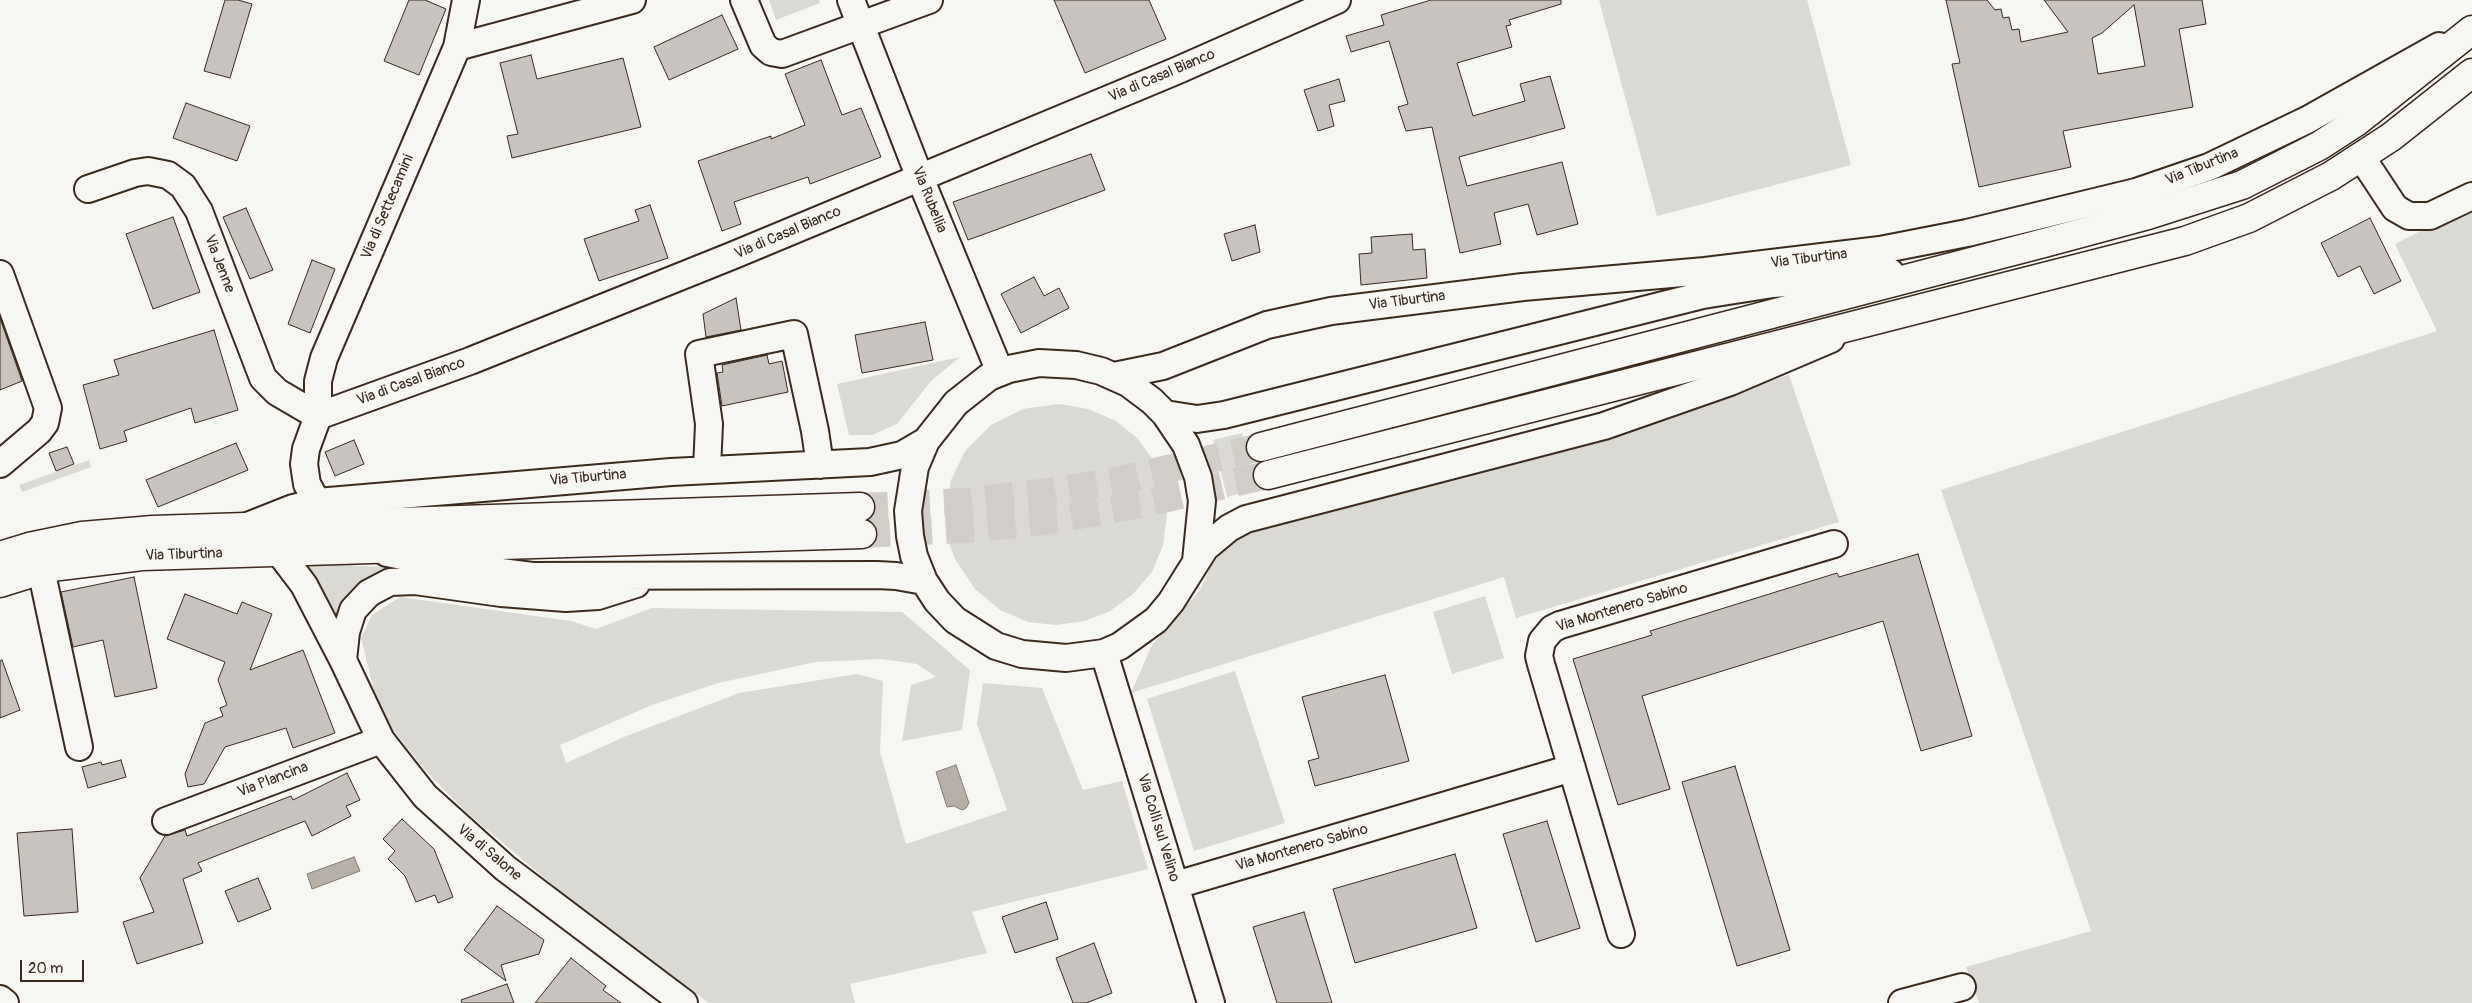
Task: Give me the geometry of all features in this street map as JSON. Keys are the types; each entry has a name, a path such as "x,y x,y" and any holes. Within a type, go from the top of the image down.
{"main road":[{"name":"Via Tiburtina","path":"1261,448 2044,243 2148,215 2242,185 2319,146 2356,122 2472,29"},
{"name":"Via Tiburtina","path":"1268,475 2185,241 2232,225 2275,207 2362,158 2472,73"},
{"name":"Via Tiburtina","path":"0,556 36,545 96,534 250,526 860,507"},
{"name":"Via Tiburtina","path":"0,584 41,570 127,557 862,534"}],"street":[{"name":"Via di Settecamini","path":"318,416 318,381 326,352 457,47 466,0"},
{"path":"457,47 632,0"},
{"path":"744,0 763,45 776,53 788,53 928,0"},
{"name":"Via Rubellia","path":"851,0 920,178 1000,372"},
{"name":"Via di Casal Bianco","path":"318,416 470,361 725,259 1176,71 1337,0"},
{"name":"Via Tiburtina","path":"1114,376 1163,366 1267,326 1331,311 1539,286 1688,273 1880,250 1967,233 2136,192 2210,167 2307,120 2472,29"},
{"path":"2362,158 2395,208 2409,216 2430,216 2472,196"},
{"name":"Via Jenne","path":"88,189 135,173 148,171 168,175 183,186 199,211 263,378 277,392 318,416"},
{"name":"Via Tiburtina","path":"1165,414 1197,419 1224,416 1703,295 1773,284 1864,278 2044,243"},
{"path":"0,274 48,408 45,423 39,431 0,464"},
{"name":"Via Tiburtina","path":"1196,561 1202,514 1198,477 1186,445 1165,414 1137,389 1114,376 1087,367 1052,362 1018,366 1000,372 967,393 926,442 915,467 908,511 912,550 924,581 937,601 955,620 996,646 1022,654 1066,658 1104,653 1120,646 1156,620 1171,602 1196,561 1216,537 1246,519 1621,420 1754,372 1877,319"},
{"path":"708,469 709,424 699,354 794,334 815,432 820,465"},
{"path":"317,502 305,480 304,464 306,449 318,416"},
{"name":"Via Tiburtina","path":"250,526 293,508 317,502 708,469 870,462 902,455 926,442"},
{"name":"Via Montenero Sabino","path":"1621,934 1539,656 1542,641 1552,628 1834,544"},
{"name":"Via Tiburtina","path":"370,549 422,561 532,576 877,575 924,581"},
{"name":"Via di Salone","path":"279,552 304,585 343,660 381,740 425,796 474,842 561,912 684,1003"},
{"path":"41,570 79,747"},
{"path":"343,660 346,632 353,610 369,593 390,582 415,580 501,593 575,598 610,593 658,576"},
{"name":"Via Colli sul Velino","path":"1104,653 1211,1003"},
{"name":"Via Plancina","path":"166,821 381,740"},
{"name":"Via Montenero Sabino","path":"1176,885 1572,768"},
{"path":"1902,1003 1962,987"},
{"path":"0,999 5,1003"}],"shaded area":[{"path":"769,0 819,0 820,3 776,20"},
{"path":"1599,0 1807,0 1851,165 1657,216"},
{"path":"2472,205 2472,1003 1979,1003 1966,967 2091,931 1941,490 2437,331 2395,244"},
{"path":"960,357 931,381 897,424 872,435 849,435 837,384"},
{"path":"1789,375 1839,522 1516,618 1504,577 1131,693 1152,645 1200,590 1211,566 1228,543 1261,525 1616,431"},
{"path":"1059,404 1088,409 1116,421 1137,438 1151,457 1161,478 1167,513 1163,545 1152,572 1132,595 1110,611 1085,621 1056,625 1028,622 1000,610 975,589 955,559 948,540 945,515 951,480 965,451 991,425 1023,409"},
{"path":"1242,433 1256,489 1227,497 1213,440"},
{"path":"89,460 91,467 22,492 19,485"},
{"path":"304,564 398,568 378,572 362,581 348,597 333,622"},
{"path":"1485,596 1504,658 1452,674 1433,612"},
{"path":"400,597 571,621 596,629 652,608 902,612 970,670 962,730 902,741 911,685 936,677 917,664 881,659 816,662 718,683 652,705 560,745 566,763 624,737 739,693 857,674 883,681 880,752 906,844 1007,810 977,724 983,683 1042,688 1083,790 1122,781 1148,869 972,912 987,953 850,984 855,1003 709,1003 573,902 466,812 426,771 393,730 374,690 361,638 372,615"},
{"path":"1235,671 1285,823 1194,851 1147,699"},
{"path":"956,765 969,803 962,810 954,806 947,807 936,772"},
{"path":"354,857 360,871 312,889 307,874"}],"building":[{"path":"225,0 238,0 252,4 230,78 204,71"},
{"path":"409,0 425,0 446,9 419,75 384,61"},
{"path":"1054,0 1149,0 1166,39 1085,73"},
{"path":"1431,0 1561,0 1561,4 1509,20 1511,25 1506,26 1512,47 1457,63 1473,116 1525,101 1520,84 1550,76 1565,128 1459,157 1467,186 1562,162 1578,224 1537,235 1528,204 1494,213 1501,244 1460,253 1432,127 1406,131 1398,107 1408,104 1389,41 1351,52 1346,36 1384,25 1381,15"},
{"path":"1946,0 1987,0 1995,10 2001,9 2003,18 2009,17 2012,30 2019,29 2021,42 2068,32 2044,0 2202,0 2206,24 2179,29 2193,107 2063,131 2071,167 1979,187 1952,64 1960,63","holes":["2134,5 2145,66 2098,74 2092,38 2102,33"]},
{"path":"722,15 738,49 669,80 654,47"},
{"path":"531,55 537,79 623,58 641,127 512,158 507,136 518,134 500,63"},
{"path":"821,60 842,115 861,108 881,157 810,184 808,177 734,202 741,224 722,231 698,161 771,136 771,139 805,125 785,74"},
{"path":"1339,79 1345,101 1329,105 1334,126 1318,131 1304,90"},
{"path":"186,103 250,126 237,161 173,138"},
{"path":"1091,154 1105,190 968,240 953,202"},
{"path":"650,205 668,258 599,281 584,239 639,221 635,210"},
{"path":"246,208 273,270 250,279 223,217"},
{"path":"173,217 200,292 153,309 126,234"},
{"path":"2370,218 2401,281 2374,294 2360,266 2338,277 2321,243"},
{"path":"1255,225 1260,252 1232,261 1224,234"},
{"path":"1412,234 1413,250 1425,249 1427,278 1361,285 1359,254 1372,253 1371,237"},
{"path":"312,260 335,269 310,333 288,324"},
{"path":"1034,277 1044,296 1059,288 1069,308 1021,333 1001,294"},
{"path":"736,298 741,330 706,337 703,314"},
{"path":"0,318 22,381 0,390"},
{"path":"925,322 933,360 862,373 855,335"},
{"path":"214,330 238,410 195,423 191,408 124,431 127,441 100,449 83,385 119,375 114,360"},
{"path":"767,355 769,364 782,361 788,392 722,406 717,373 723,372 722,365"},
{"path":"354,440 364,464 335,476 325,452"},
{"path":"236,443 248,470 158,507 146,480"},
{"path":"67,447 74,464 56,471 49,453"},
{"path":"1918,554 1972,736 1921,751 1883,621 1642,696 1670,789 1618,805 1573,659 1652,635 1650,631 1837,573 1839,577"},
{"path":"134,577 157,688 115,697 103,640 73,647 61,592"},
{"path":"185,594 237,614 242,602 272,614 250,670 303,650 335,733 293,748 286,728 225,747 204,784 188,787 185,774 205,723 223,716 220,708 227,705 218,680 225,662 167,639"},
{"path":"2,660 20,710 0,718 0,661"},
{"path":"1385,675 1409,761 1315,786 1308,761 1319,758 1302,697"},
{"path":"121,760 126,777 88,788 82,767 101,762 102,765"},
{"path":"1735,766 1790,950 1737,966 1682,782"},
{"path":"347,773 360,800 346,806 351,816 312,836 305,821 198,863 202,871 183,879 203,943 137,964 123,922 154,912 140,878 165,836 185,830 187,836 291,796 293,800"},
{"path":"402,819 434,849 453,897 438,903 435,895 416,902 405,876 388,859 395,851 383,839"},
{"path":"1547,821 1580,928 1536,942 1503,834"},
{"path":"72,829 78,912 24,916 17,833"},
{"path":"1455,854 1477,928 1355,963 1333,889"},
{"path":"258,878 271,909 238,922 225,891"},
{"path":"1046,902 1058,939 1015,953 1002,917"},
{"path":"497,906 544,940 539,954 501,965 506,981 464,950"},
{"path":"1304,912 1332,1003 1277,1003 1253,927"},
{"path":"1094,943 1112,993 1086,1003 1073,1003 1056,958"},
{"path":"571,958 606,986 603,990 621,1003 535,1003"},
{"path":"507,984 514,1003 462,1003 461,1000"}],"tunnel":[{"path":"860,507 963,502 1050,492 1121,480 1261,447"},
{"path":"862,534 979,528 1058,519 1145,503 1268,475"}]}
